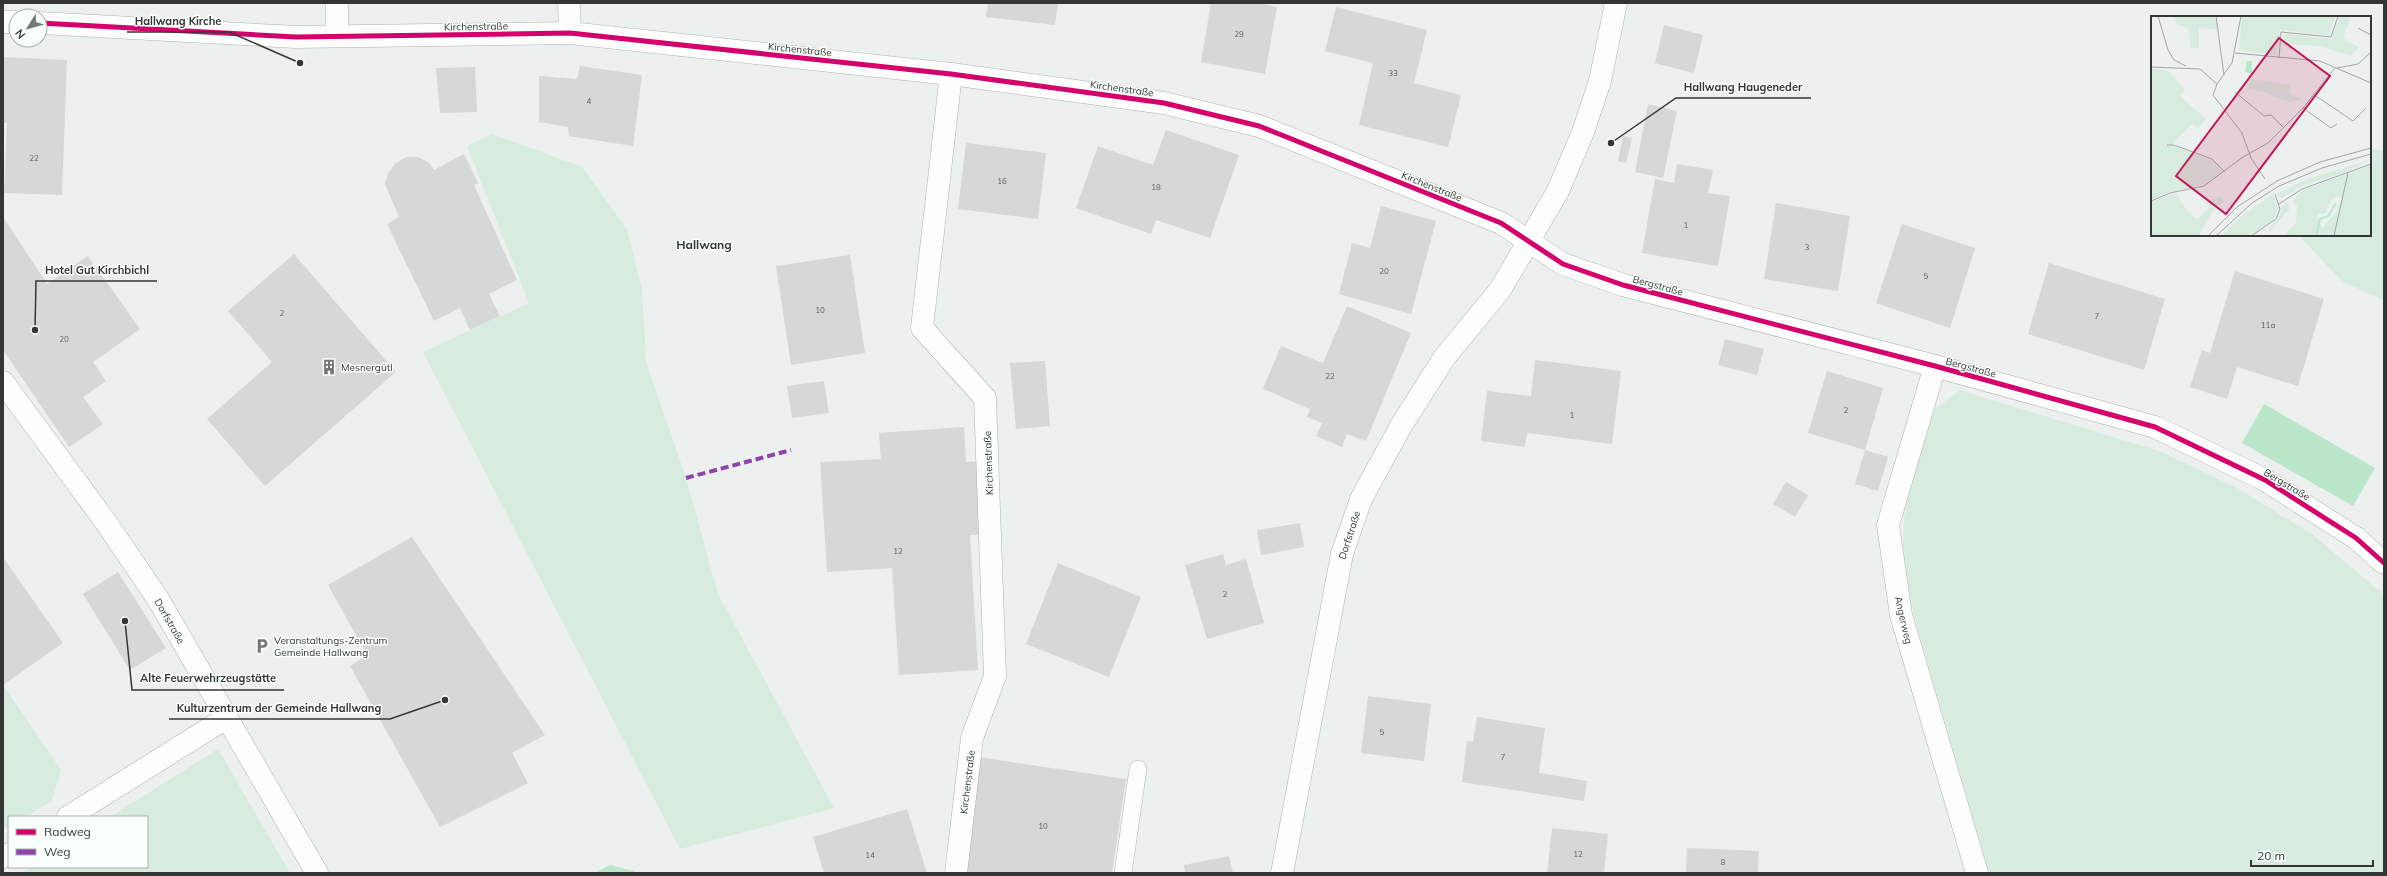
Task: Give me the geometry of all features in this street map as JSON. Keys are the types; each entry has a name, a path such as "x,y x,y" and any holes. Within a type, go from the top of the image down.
{"street":[{"path":"337,3 337,36"},
{"path":"568,3 570,33"},
{"name":"Dorfstraße","path":"1282,873 1342,554 1361,499 1401,426 1444,358 1500,290 1530,243 1558,191 1583,132 1600,81 1616,3"},
{"name":"Kirchenstraße","path":"48,23 296,37 570,33 951,74 1164,103 1259,126 1501,223 1530,243"},
{"name":"Kirchenstraße","path":"951,74 922,328 985,398 995,676 972,738 956,873"},
{"name":"Bergstraße","path":"1530,243 1563,264 1622,285 1935,366 2155,427 2265,480 2356,538 2384,563"},
{"name":"Angerweg","path":"1935,366 1888,524 1901,615 1976,873"},
{"name":"Dorfstraße","path":"3,382 104,521 158,599 317,873"},
{"path":"70,816 226,718"}],"lane":[{"path":"1122,873 1138,769"}],"shaded area":[{"path":"492,134 582,167 627,229 642,290 646,362 686,478 718,594 834,808 680,849 423,352 529,303 467,146"},
{"path":"2371,149 2384,151 2384,301 2342,281 2299,236 2371,236"},
{"path":"1959,390 2162,452 2237,488 2312,534 2384,595 2384,873 1989,873 1914,616 1903,554 1904,518 1916,451 1932,412"},
{"path":"2264,404 2375,468 2353,506 2242,443"},
{"path":"3,685 61,770 52,801 27,816 8,816 8,827 3,830"},
{"path":"218,749 290,873 21,873 29,868 148,868 148,816 112,816"},
{"path":"610,865 634,871 635,873 595,873"}],"building":[{"path":"988,3 1058,3 1055,25 986,17"},
{"path":"1211,3 1257,3 1277,7 1265,74 1201,62"},
{"path":"1336,7 1427,30 1414,83 1461,95 1448,147 1359,125 1373,63 1325,51"},
{"path":"1664,25 1703,35 1694,73 1655,63"},
{"path":"3,57 67,60 62,195 4,193 7,123 3,123"},
{"path":"580,66 642,75 633,146 569,136 568,127 539,122 539,76 577,79"},
{"path":"475,67 477,112 440,113 436,68"},
{"path":"1648,104 1677,111 1663,178 1635,172"},
{"path":"1166,130 1239,155 1210,238 1156,220 1151,234 1076,208 1098,146 1153,165"},
{"path":"1623,136 1632,138 1626,163 1618,161"},
{"path":"966,143 1046,153 1038,219 958,209"},
{"path":"464,154 478,183 474,185 517,280 489,294 500,316 470,330 460,308 434,321 387,224 399,217 385,184 388,173 395,164 406,157 418,157 429,163 434,170"},
{"path":"1677,164 1713,170 1708,193 1730,196 1718,266 1642,253 1655,179 1674,183"},
{"path":"1776,203 1850,216 1838,291 1764,279"},
{"path":"1381,206 1436,221 1411,314 1339,294 1352,243 1370,248"},
{"path":"3,217 47,284 88,256 140,329 93,362 106,381 83,397 103,424 69,447 3,350"},
{"path":"1902,224 1975,248 1950,328 1876,303"},
{"name":"Mesnergütl","path":"294,254 396,372 265,486 207,419 272,362 228,311"},
{"path":"850,255 865,353 791,365 776,266"},
{"path":"2049,263 2165,299 2144,370 2028,334"},
{"path":"2235,271 2324,299 2298,386 2237,367 2227,399 2190,387 2202,350 2210,353"},
{"path":"1347,306 1411,333 1366,441 1347,434 1342,447 1316,436 1322,423 1307,417 1310,409 1263,389 1281,346 1323,363"},
{"path":"1725,339 1764,349 1757,375 1718,365"},
{"path":"1535,360 1621,371 1612,444 1527,433 1525,447 1481,441 1487,391 1531,396"},
{"path":"1045,361 1050,426 1016,429 1010,363"},
{"path":"1827,371 1883,388 1865,450 1808,433"},
{"path":"824,381 829,413 792,418 787,386"},
{"path":"964,427 966,462 983,461 988,534 970,535 978,670 899,675 892,568 827,572 820,462 881,459 879,433"},
{"path":"1865,450 1888,457 1878,491 1855,484"},
{"path":"1786,482 1808,495 1795,517 1773,504"},
{"path":"1300,523 1304,547 1261,555 1257,530"},
{"path":"412,537 545,735 512,753 528,783 440,827 350,666 367,655 328,585"},
{"path":"1223,554 1226,565 1246,559 1264,623 1207,639 1185,565"},
{"path":"3,557 63,643 3,685"},
{"path":"1058,563 1141,597 1109,677 1026,644"},
{"path":"118,572 166,648 130,670 83,594"},
{"path":"1368,696 1431,704 1424,761 1361,753"},
{"path":"1477,717 1545,728 1539,773 1587,781 1584,801 1462,782 1467,741 1473,742"},
{"path":"978,757 1126,779 1112,873 961,873"},
{"path":"907,809 927,873 824,873 813,837"},
{"path":"1552,828 1608,834 1604,873 1547,873"},
{"path":"1687,848 1759,851 1758,873 1686,873"},
{"path":"1229,856 1233,873 1185,873 1184,865"}],"marked path":[{"path":"686,478 791,450"}],"cycle path":[{"path":"48,23 296,37 570,33 951,74 1164,103 1259,126 1501,223 1563,264 1623,285 1935,366 2155,427 2265,480 2356,538 2384,563"}],"place":[{"name":"Hallwang Kirche","path":"300,63"},
{"name":"Hallwang Haugeneder","path":"1611,143"},
{"name":"Hotel Gut Kirchbichl","path":"35,330"},
{"name":"Mesnergütl","path":"329,367"},
{"name":"Alte Feuerwehrzeugstätte","path":"125,621"},
{"name":"Veranstaltungs-Zentrum Gemeinde Hallwang","path":"262,646"},
{"name":"Kulturzentrum der Gemeinde Hallwang","path":"445,700"}],"district":[{"name":"Hallwang","path":"704,245"}]}
